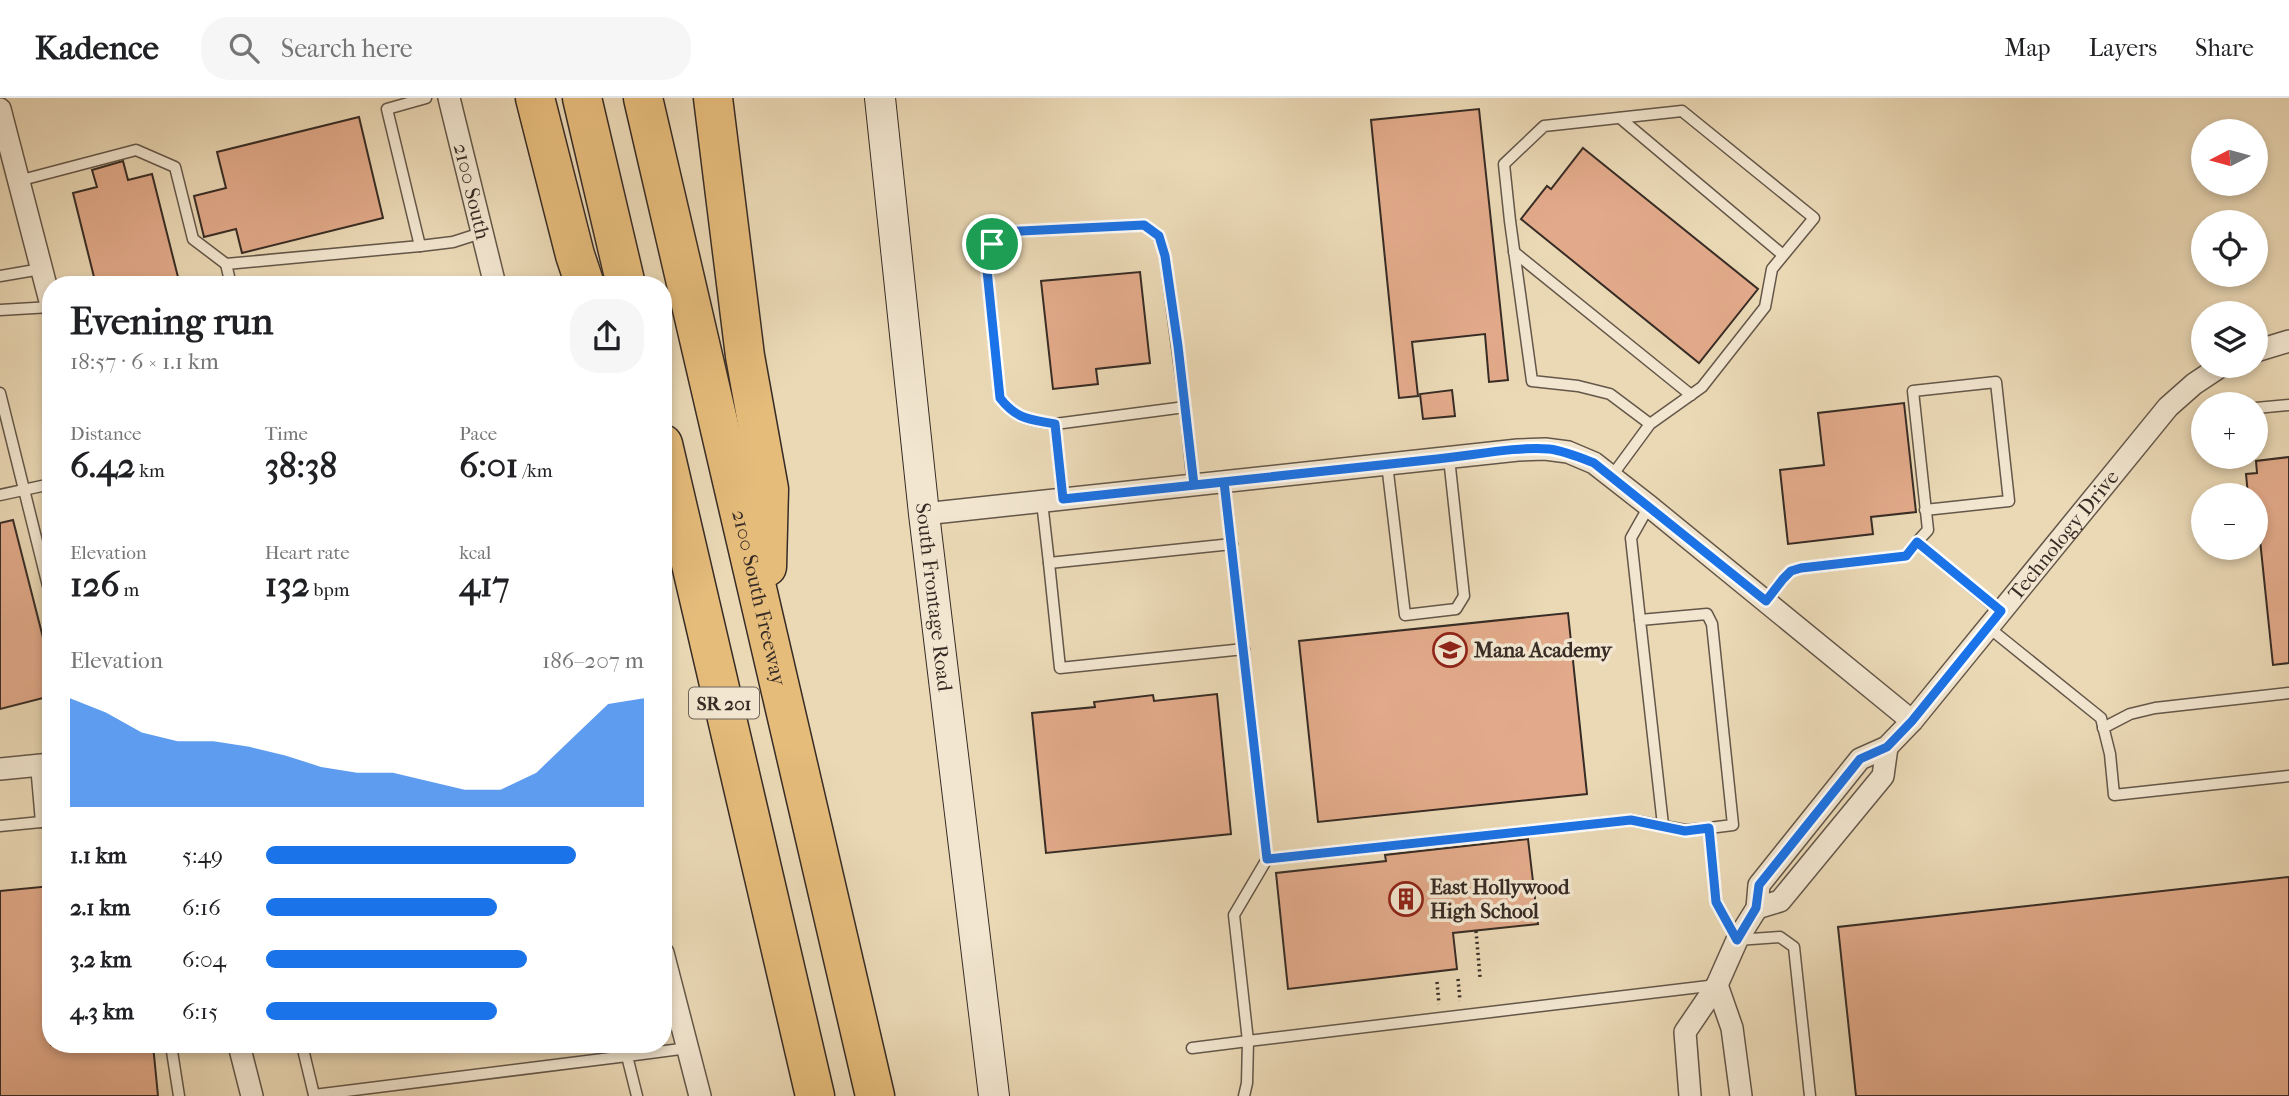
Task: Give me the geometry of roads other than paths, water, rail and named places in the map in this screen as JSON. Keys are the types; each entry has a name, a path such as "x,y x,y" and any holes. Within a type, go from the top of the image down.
{"highway":[{"path":"535,98 582,276"},
{"path":"582,98 624,276"},
{"name":"2100 South Freeway","path":"643,98 875,1096"},
{"path":"713,98 746,356 769,489 766,625"},
{"name":"SR 201","path":"672,482 815,1096"},
{"path":"672,535 785,963"}],"street":[{"name":"2100 South","path":"449,98 493,276"},
{"name":"South Frontage Road","path":"880,98 924,514 994,1096"},
{"path":"0,109 6,155 18,181 43,276"},
{"path":"2268,347 2289,341"},
{"name":"Technology Drive","path":"1690,1096 1685,1032 1717,985 1737,940 1756,908 1759,885 1860,759 1887,747 1912,721 2168,407 2203,378"},
{"path":"924,514 1449,458 1545,449 1568,452 1594,463 1649,506 1912,721"},
{"path":"1756,908 1780,901 1883,776 1887,747"},
{"path":"0,769 42,764"},
{"path":"1717,985 1732,1028 1741,1096"},
{"path":"672,987 700,1096"},
{"path":"241,1053 252,1096"}],"lane":[{"path":"420,246 387,109 426,98"},
{"path":"1611,477 1650,424 1702,387 1765,307 1772,269 1814,218 1682,111 1544,126 1504,164 1532,381 1578,386 1610,394 1650,424"},
{"path":"1620,118 1783,255"},
{"path":"18,181 136,150 175,167 193,239 226,264 229,276"},
{"path":"1185,407 1055,424 1027,419 1010,411 1000,398 987,270 992,244 1002,232 1144,225 1159,236 1165,256 1185,407 1194,485"},
{"path":"226,264 453,242 481,233"},
{"path":"1514,251 1691,395"},
{"path":"0,276 41,269"},
{"path":"0,310 42,307"},
{"path":"1766,601 1791,571 1906,556 1927,530 1913,391 1996,382 2009,501 1926,510"},
{"path":"0,393 42,562"},
{"path":"2268,407 2289,405"},
{"path":"1055,424 1063,499"},
{"path":"1387,464 1405,615 1418,614 1456,610 1464,596 1449,458"},
{"path":"1224,482 1267,859 1234,915 1248,1041 1244,1096"},
{"path":"0,495 42,486"},
{"path":"1042,502 1060,668 1244,649"},
{"path":"1649,506 1631,538 1663,825"},
{"path":"1917,542 1994,619 2101,718 2110,754 2114,795 2289,776"},
{"path":"1049,563 1232,544"},
{"path":"1267,859 1631,820 1685,831 1733,825 1712,624 1707,614 1640,620"},
{"path":"2103,728 2130,714 2155,708 2289,693"},
{"path":"0,826 42,821"},
{"path":"1709,828 1716,902 1737,940 1780,937 1794,947 1811,1096"},
{"path":"1192,1048 1717,985"},
{"path":"672,1049 688,1048"},
{"path":"172,1053 179,1096"},
{"path":"304,1053 314,1095 611,1053"},
{"path":"626,1053 637,1096"}],"place":[{"name":"Mana Academy","path":"1450,650"},
{"name":"East Hollywood High School","path":"1406,899"}]}
